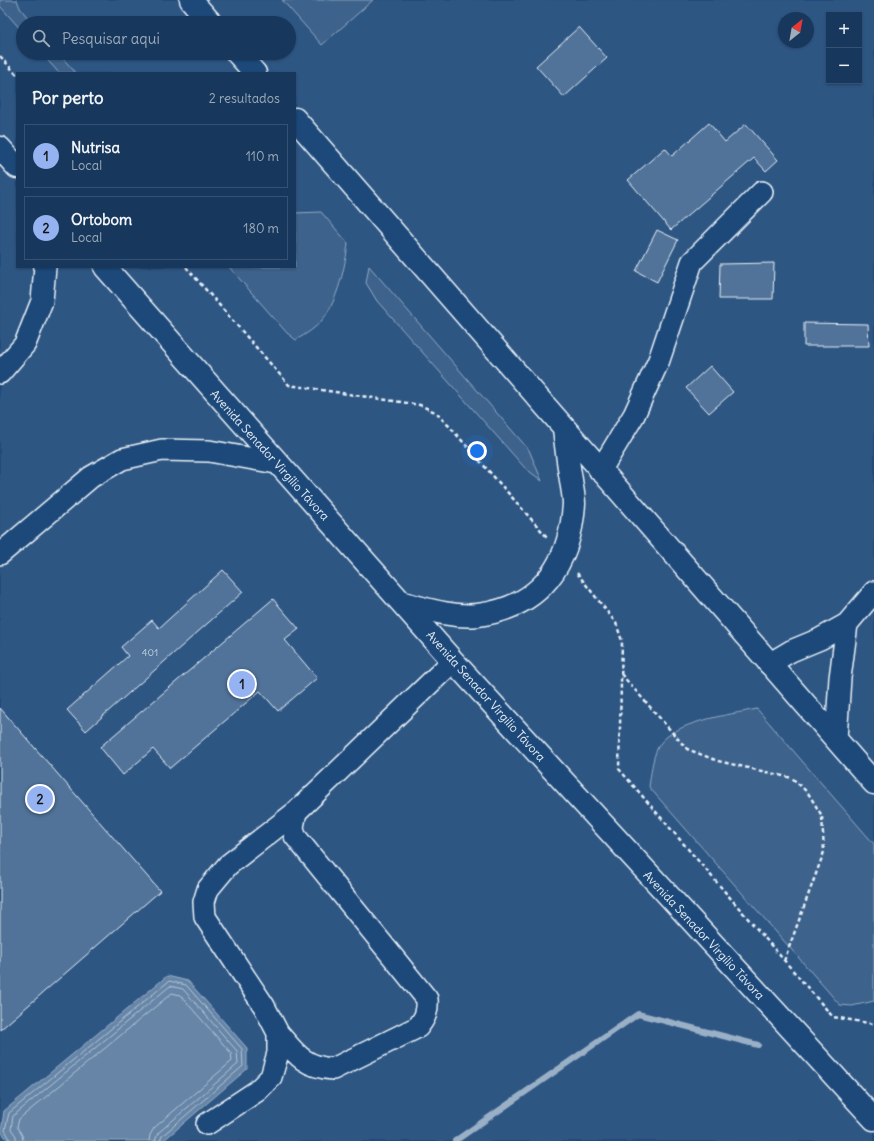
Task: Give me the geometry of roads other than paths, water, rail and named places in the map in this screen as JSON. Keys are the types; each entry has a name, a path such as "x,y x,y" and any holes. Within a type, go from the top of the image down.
{"main road":[{"path":"191,0 205,16"},
{"path":"243,60 254,72"},
{"path":"296,120 600,471 874,783"},
{"path":"0,148 16,166"},
{"name":"Avenida Senador Virgílio Távora","path":"106,268 276,463 403,603 453,661 874,1119"},
{"path":"403,603 446,613 477,615 512,607 534,594 552,576 563,556 571,528 574,502 564,428"}],"street":[{"path":"600,471 614,451 634,415 659,360 692,262 762,192"},
{"path":"0,373 25,344 42,301 45,268"},
{"path":"0,554 91,477 122,459 162,450 209,451 276,463"},
{"path":"770,664 791,651 820,639 847,624 874,592"},
{"path":"836,739 840,678 847,624"},
{"path":"296,812 293,827 295,836 427,999 428,1009 425,1017 418,1027 333,1069 317,1068 300,1059 278,1033 264,1006 205,917 204,902 208,889 228,865 296,812 453,661"},
{"path":"207,1124 257,1091 271,1077 278,1053 278,1033"}],"water":[{"path":"167,976 188,981 247,1048 247,1069 163,1141 9,1141 1,1132 4,1111"}],"waterway":[{"path":"455,1141 638,1014 758,1045"}],"place":[{"name":"Nutrisa","path":"242,684"},
{"name":"Ortobom","path":"40,799"}]}
